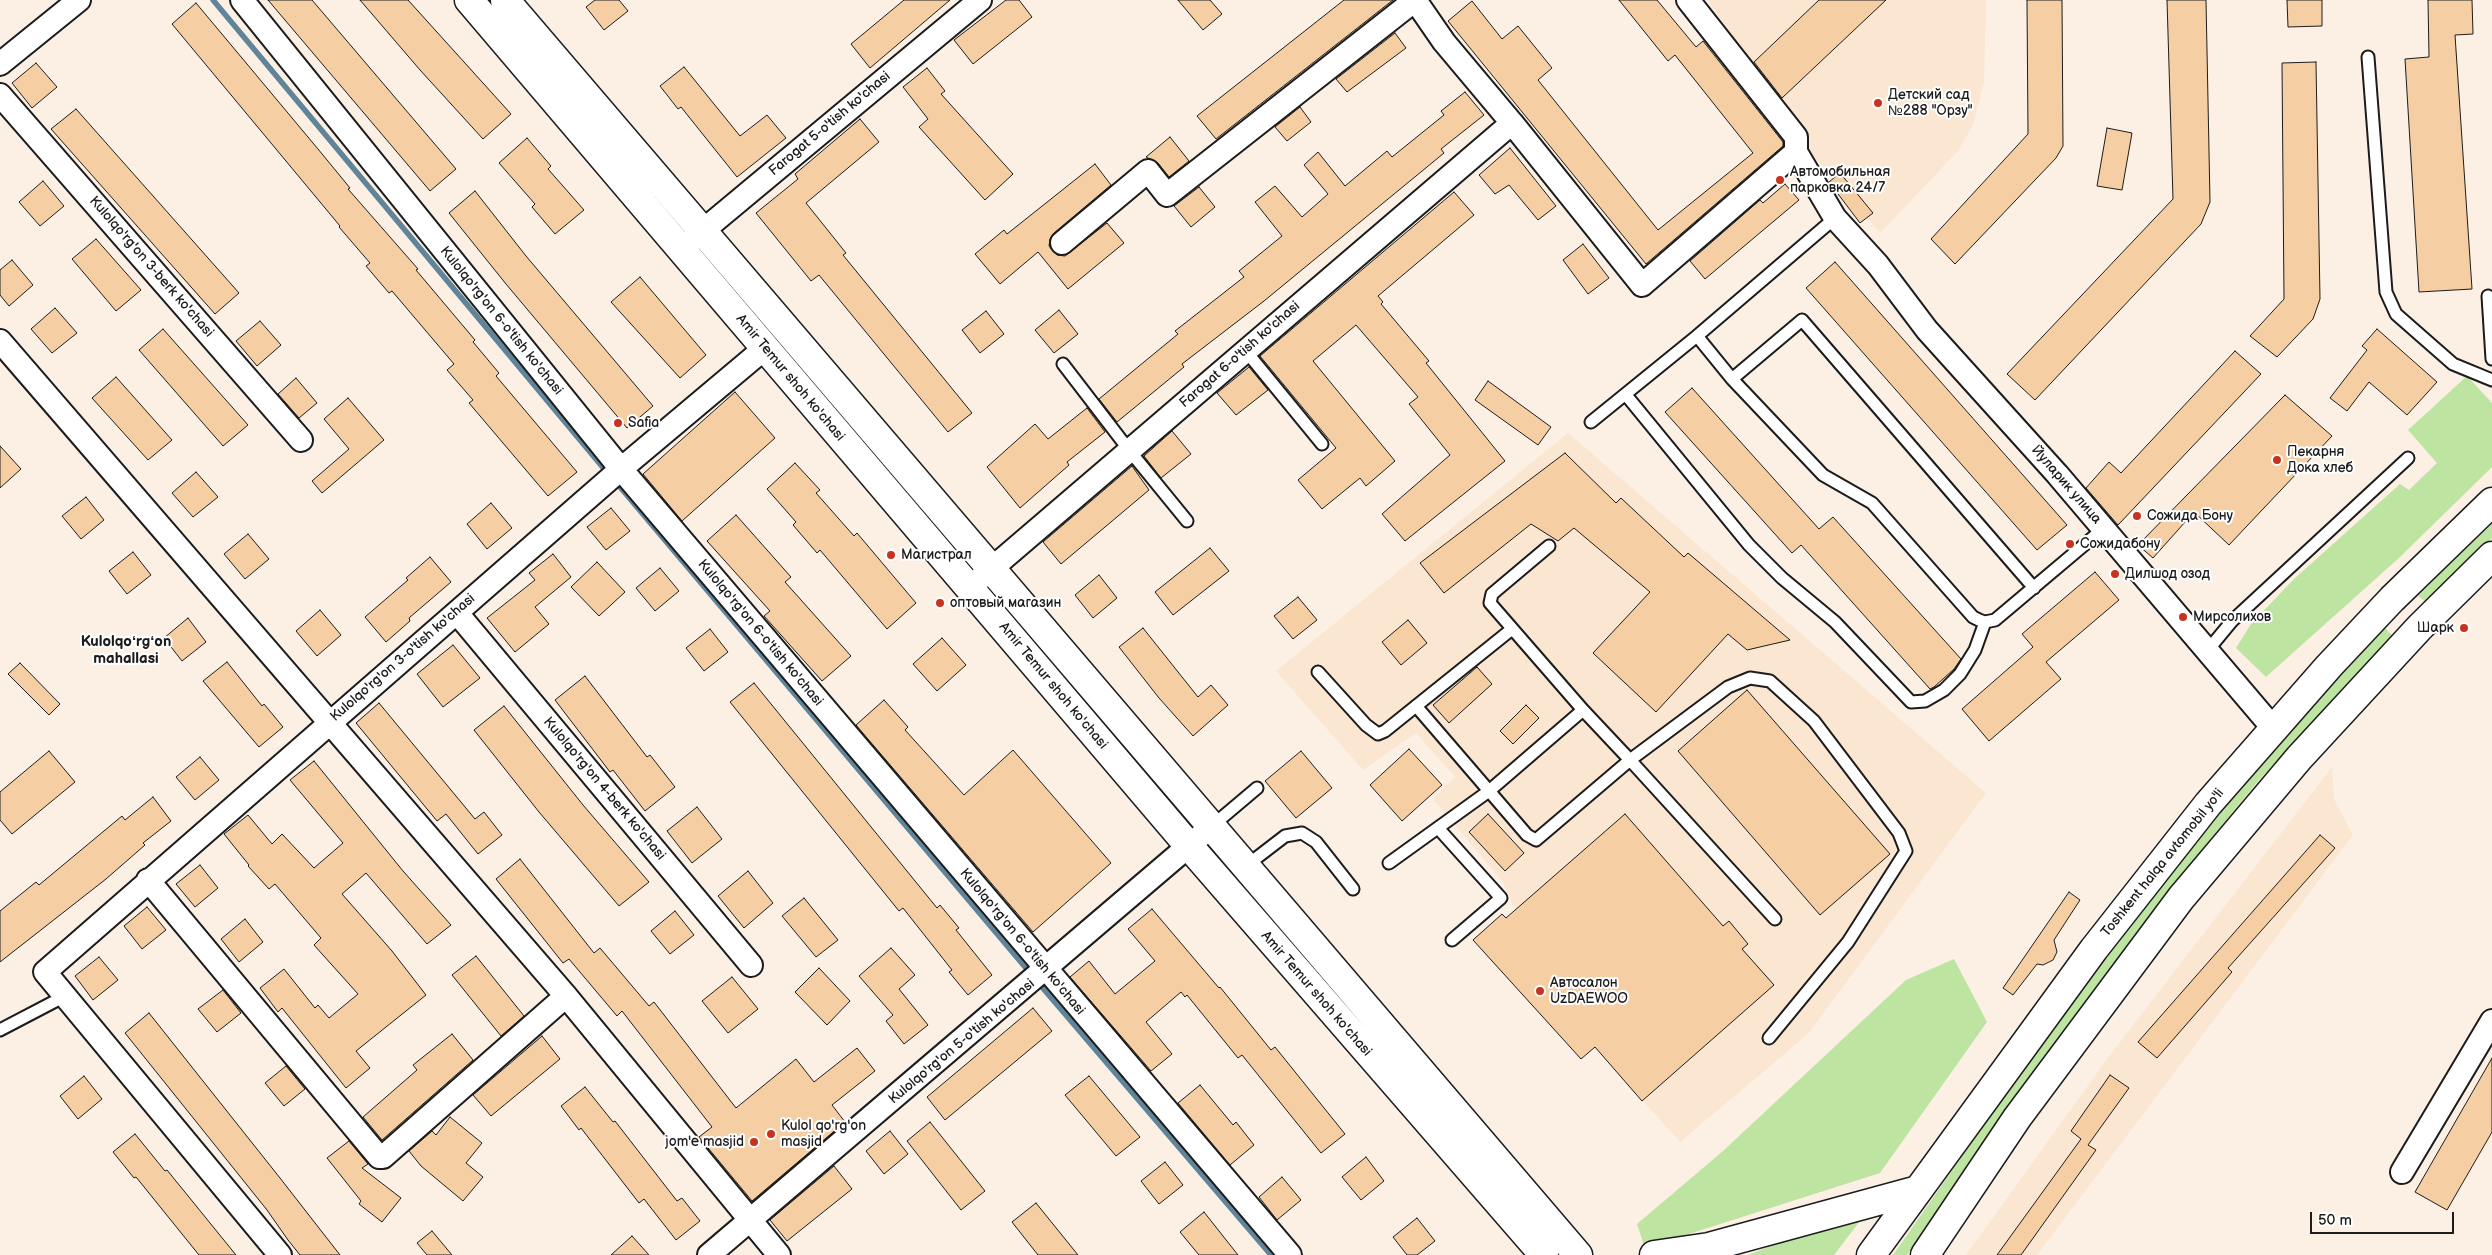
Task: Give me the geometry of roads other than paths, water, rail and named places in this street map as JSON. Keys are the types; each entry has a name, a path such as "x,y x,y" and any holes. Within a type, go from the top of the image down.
{"main road":[{"name":"Amir Temur shoh ko'chasi","path":"469,0 1189,846 1544,1255"},
{"name":"Amir Temur shoh ko'chasi","path":"506,0 1578,1255"},
{"name":"Toshkent halqa avtomobil yo'li","path":"1871,1255 2038,1024 2150,875 2273,728 2392,599 2492,502"},
{"path":"1925,1255 2017,1118 2181,898 2299,758 2420,627 2492,556"},
{"path":"2392,599 2420,627"},
{"path":"1654,1255 1709,1247 1918,1190"}],"street":[{"path":"0,64 79,0"},
{"name":"Kulolqo'rg'on 6-o'tish ko'chasi","path":"242,0 621,469 1290,1255"},
{"name":"Farogat 5-o'tish ko'chasi","path":"681,249 980,0"},
{"path":"1062,243 1148,171 1166,195 1415,0 1444,42 1642,285 1796,152"},
{"name":"Йуларик улица","path":"1688,0 1796,137 1796,152 1835,218 1878,265 1927,330 2057,474 2273,728"},
{"name":"Kulolqo'rg'on 3-berk ko'chasi","path":"0,95 301,440"},
{"name":"Farogat 6-o'tish ko'chasi","path":"969,588 1244,350 1512,124"},
{"path":"0,341 566,996 779,1255"},
{"name":"Kulolqo'rg'on 3-o'tish ko'chasi","path":"65,996 45,972 328,722 457,613 621,469 765,348"},
{"name":"Kulolqo'rg'on 4-berk ko'chasi","path":"457,613 751,965"},
{"name":"Kulolqo'rg'on 5-o'tish ko'chasi","path":"710,1255 1046,970 1212,826"},
{"path":"148,880 378,1157 383,1158 566,996"},
{"path":"65,996 280,1255"},
{"path":"2402,1172 2492,1021"}],"lane":[{"path":"2368,56 2386,292 2396,314 2453,364 2492,380"},
{"path":"1591,422 1697,336 1835,218"},
{"path":"2488,296 2492,359"},
{"path":"1732,379 1802,320 2034,588"},
{"path":"1697,336 1732,379 1823,475 1872,504 1973,617 1985,622 1994,620 2103,529"},
{"path":"1244,350 1322,444"},
{"path":"1063,364 1129,450 1187,521"},
{"path":"1626,395 1750,545 1782,578 1835,622 1911,702 1925,701 1944,690 1960,674 1975,650 1985,622"},
{"path":"2208,650 2232,620 2408,458"},
{"path":"1549,546 1492,594 1490,604 1583,710 1775,919"},
{"path":"1318,672 1366,725 1378,734 1512,629"},
{"path":"1416,706 1527,835 1536,840 1630,760 1728,687 1750,678 1770,681 1814,721 1899,833 1906,851 1848,942 1769,1038"},
{"path":"1389,863 1489,791 1583,710"},
{"path":"1212,826 1257,788"},
{"path":"1438,828 1500,898 1452,940"},
{"path":"1246,866 1286,836 1302,833 1316,842 1353,889"},
{"path":"0,1030 65,996"}],"waterway":[{"path":"213,0 605,470"},
{"path":"620,487 1025,967"},
{"path":"1041,986 1271,1255"}],"place":[{"name":"Детский сад №288 \"Орзу\"","path":"1878,103"},
{"name":"Автомобильная парковка 24/7","path":"1780,180"},
{"name":"Safia","path":"618,423"},
{"name":"Пекарня Дока хлеб","path":"2277,460"},
{"name":"Сожида Бону","path":"2137,516"},
{"name":"Сожидабону","path":"2070,544"},
{"name":"Магистрал","path":"891,555"},
{"name":"Дилшод озод","path":"2115,574"},
{"name":"оптовый магазин","path":"940,603"},
{"name":"Мирсолихов","path":"2183,617"},
{"name":"Шарк","path":"2464,628"},
{"name":"Автосалон UzDAEWOO","path":"1540,991"},
{"name":"Kulol qo'rg'on masjid","path":"771,1134"},
{"name":"jom'e masjid","path":"754,1142"}],"district":[{"name":"Kulolqoʻrgʻon mahallasi","path":"126,650"}]}
